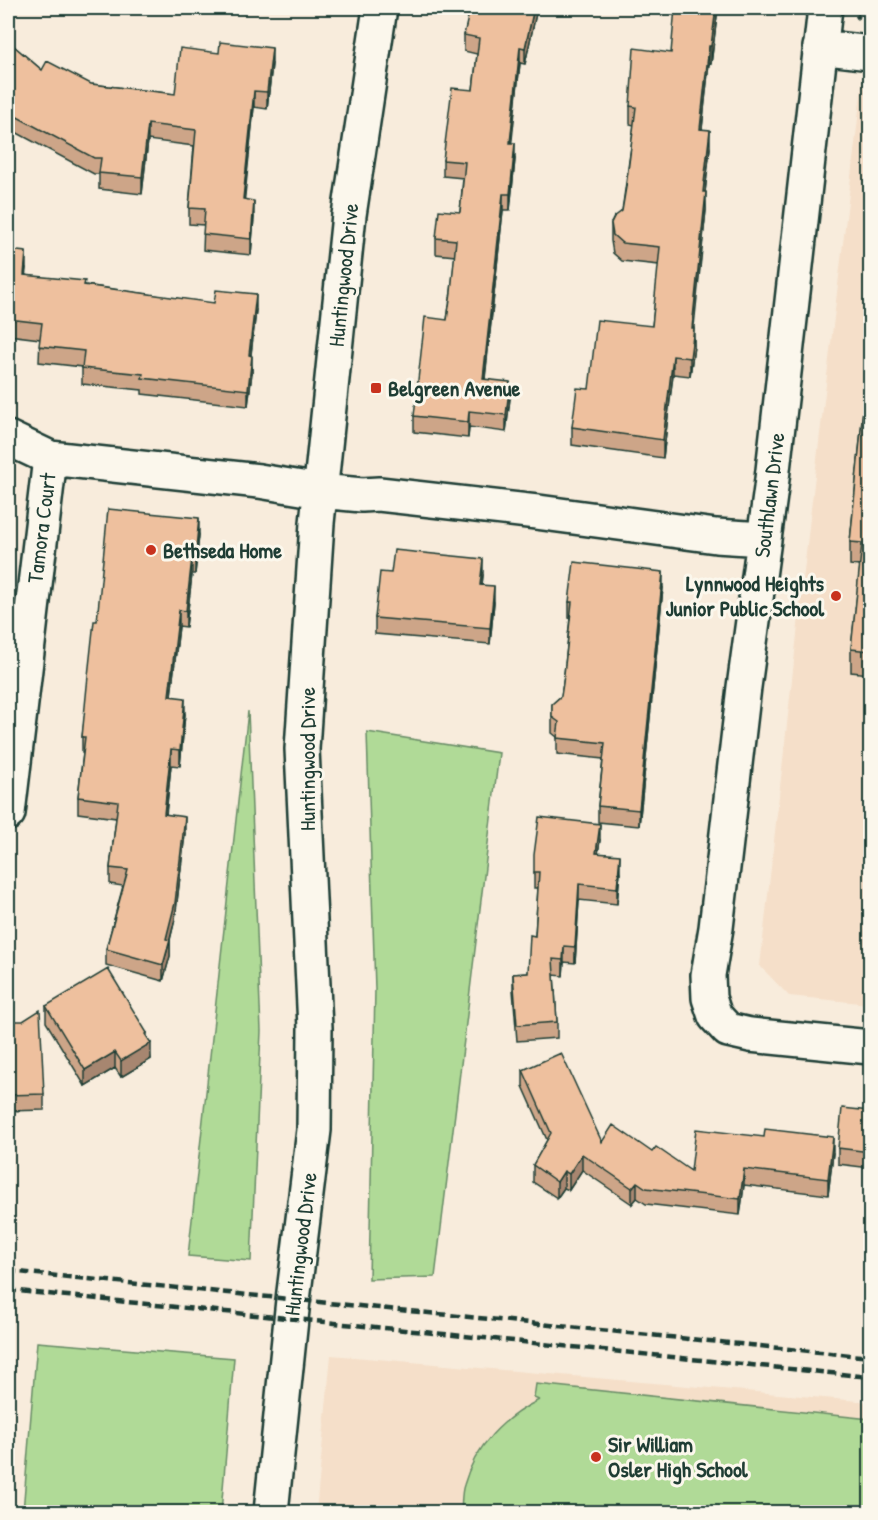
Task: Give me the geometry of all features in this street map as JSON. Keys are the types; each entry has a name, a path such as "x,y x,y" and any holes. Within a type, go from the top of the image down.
{"street":[{"name":"Huntingwood Drive","path":"271,1512 293,1300 314,1130 315,1028 302,749 320,491 349,215 374,9"},
{"name":"Southlawn Drive","path":"838,14 820,47 786,353 716,928 708,975 709,998 715,1016 728,1030 750,1035 870,1047"},
{"path":"820,47 870,53"},
{"path":"8,438 50,458 259,481 320,491 362,495 379,494 763,540"},
{"name":"Tamora Court","path":"8,813 50,458"}],"path":[{"path":"838,14 870,8"}],"shaded area":[{"name":"Lynnwood Heights Junior Public School","path":"863,77 870,78 870,1004 789,996 760,966 811,509"},
{"name":"Sir William Osler High School","path":"331,1355 870,1402 870,1512 316,1512"}],"green space":[{"path":"248,711 261,1031 251,1261 188,1256"},
{"path":"367,732 499,753 435,1277 369,1279 375,989"},
{"path":"37,1342 234,1358 221,1512 23,1512"},
{"path":"536,1384 870,1419 870,1512 461,1512 463,1488 475,1458 492,1434 503,1424 539,1400 534,1398"}],"building":[{"path":"470,8 490,11 491,8 534,8 525,48 520,47 510,143 515,143 510,194 503,194 483,379 510,382 506,415 469,411 468,422 414,416 425,317 447,320 451,292 456,240 436,238 439,210 460,212 465,162 443,160 452,88 473,90 479,38 464,35"},
{"path":"675,8 716,8 711,46 709,46 700,129 710,130 692,328 694,328 690,358 673,356 663,440 572,427 577,388 589,389 597,320 652,326 660,247 622,243 613,235 611,223 614,217 622,211 626,187 636,107 630,106 634,48 671,53"},
{"path":"8,41 42,70 47,61 91,84 175,94 180,48 219,53 220,42 272,48 267,92 254,91 243,199 254,201 251,239 203,234 205,209 189,208 196,130 148,124 142,177 99,173 101,158 94,158 8,112"},
{"path":"8,250 26,252 24,275 85,281 84,285 214,303 216,290 256,294 249,355 252,356 248,390 142,378 143,374 82,368 84,351 39,346 42,323 8,319"},
{"path":"870,339 870,651 851,649 862,543 850,542"},
{"path":"108,509 199,518 186,611 179,610 169,696 185,698 180,750 171,749 164,814 185,817 175,903 166,939 170,940 163,965 106,949 128,870 110,868 118,802 78,797 85,737 82,737 88,676 94,621 97,621"},
{"path":"394,550 483,559 480,585 494,586 490,628 375,618 380,572 391,573"},
{"path":"574,562 663,572 639,810 598,806 605,743 557,738 559,722 552,717 552,704 561,696 572,602 569,602"},
{"path":"539,817 600,824 596,853 620,855 617,888 579,884 575,947 564,946 563,960 553,959 557,1022 517,1025 513,974 528,973 530,935 535,936 539,872 534,872 534,855"},
{"path":"108,969 151,1043 121,1061 115,1052 85,1070 46,1006"},
{"path":"40,1010 44,1094 8,1095 8,1021 23,1021"},
{"path":"561,1053 602,1142 613,1125 652,1152 656,1147 691,1171 696,1129 764,1137 765,1129 833,1137 828,1179 744,1169 740,1199 646,1188 637,1182 632,1188 582,1154 569,1174 564,1171 557,1182 533,1165 551,1133 523,1070"},
{"path":"842,1108 870,1111 870,1152 838,1148"}],"railway":[{"path":"8,1271 870,1357"},
{"path":"8,1290 870,1377"}],"place":[{"name":"Belgreen Avenue","path":"376,388"},
{"name":"Bethseda Home","path":"151,550"},
{"name":"Lynnwood Heights Junior Public School","path":"836,596"},
{"name":"Sir William Osler High School","path":"596,1457"}]}
